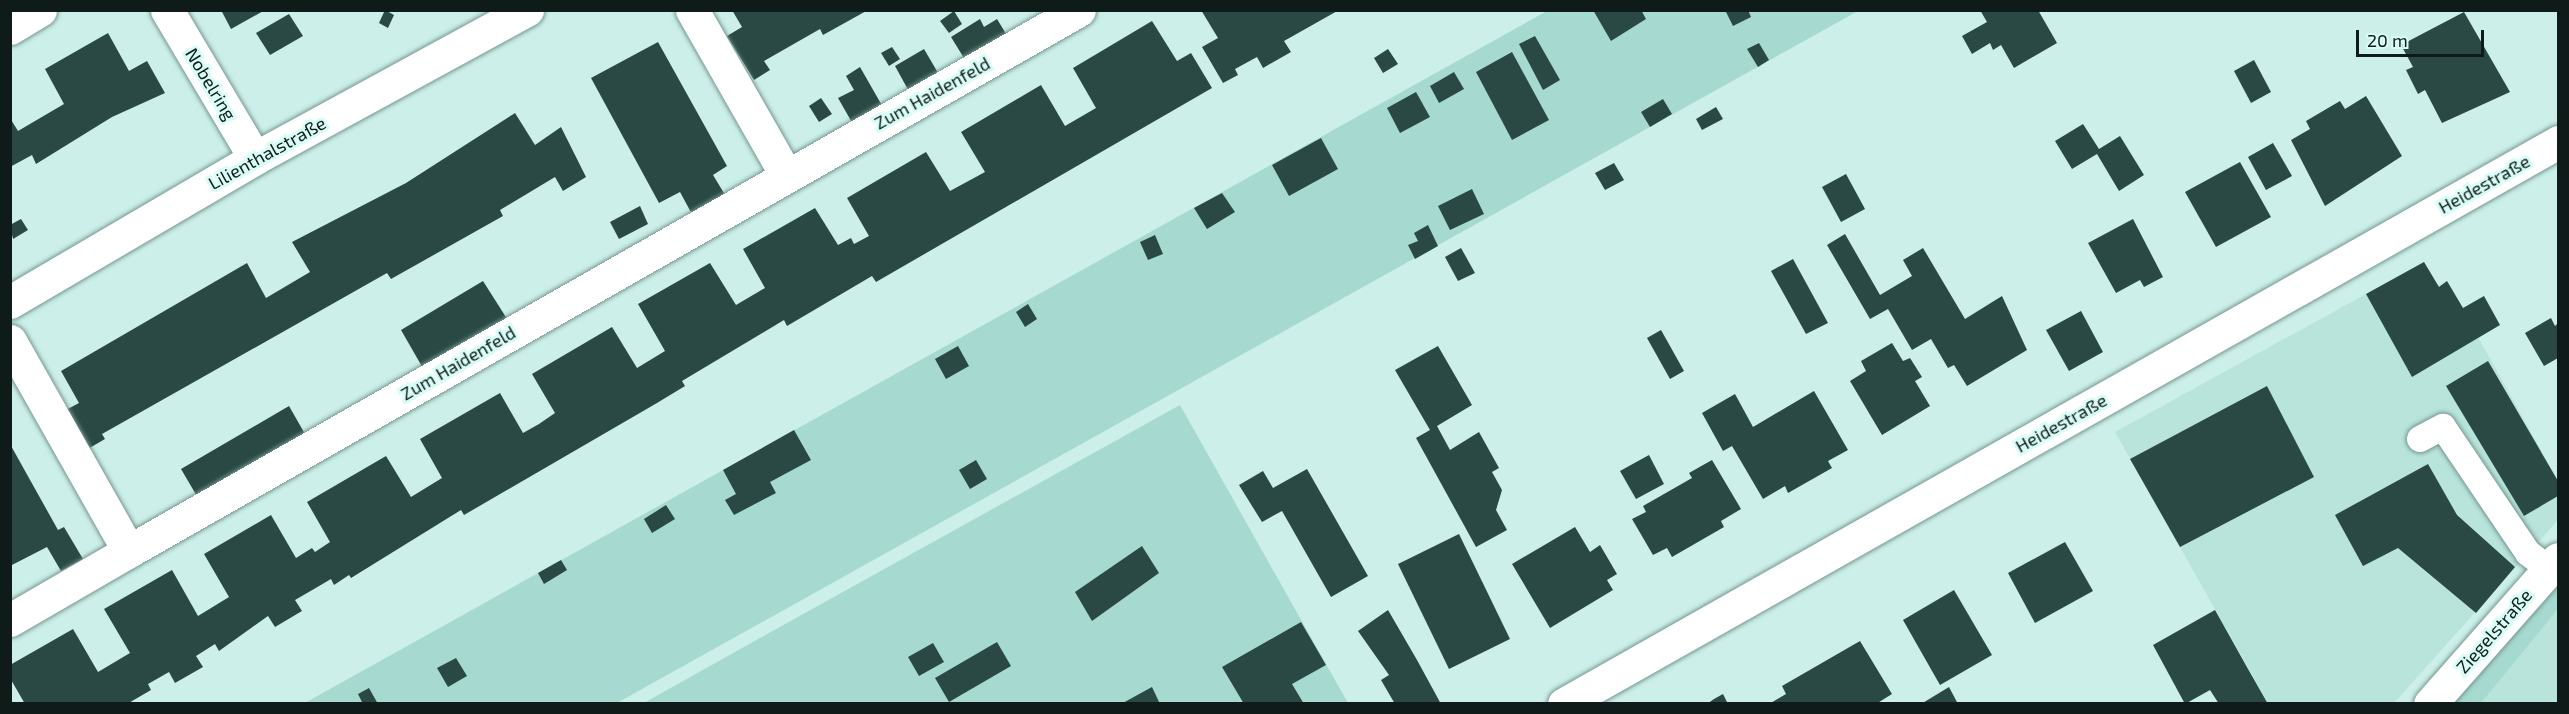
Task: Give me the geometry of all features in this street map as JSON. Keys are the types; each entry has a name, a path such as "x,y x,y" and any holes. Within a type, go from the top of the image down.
{"street":[{"path":"10,28 40,10"},
{"name":"Nobelring","path":"167,10 255,159"},
{"name":"Lilienthalstraße","path":"10,302 255,159 527,10"},
{"path":"692,10 786,175"},
{"name":"Zum Haidenfeld","path":"10,620 1078,10"},
{"name":"Heidestraße","path":"1566,703 2559,142"},
{"path":"10,341 129,551"},
{"name":"Ziegelstraße","path":"2430,704 2554,564"}],"lane":[{"path":"2420,439 2443,427 2528,553 2554,564"}],"shaded area":[{"path":"1547,11 1858,11 617,703 303,704"},
{"path":"2424,262 2438,286 2447,281 2558,481 2558,520 2394,703 2268,703 2115,432"},
{"path":"1180,405 1348,703 642,704 796,618"},
{"path":"2558,586 2558,609 2481,703 2452,704"},
{"path":"2558,609 2558,703 2481,704 2491,688"}],"building":[{"path":"221,10 265,10 231,29"},
{"path":"385,10 394,15 388,28 379,23"},
{"path":"732,10 868,10 823,35 820,29 764,61 770,70 754,80 727,36 742,27"},
{"path":"1201,10 1339,10 1284,41 1291,52 1263,68 1257,57 1235,69 1238,75 1223,83 1202,47 1218,38"},
{"path":"1593,10 1641,10 1646,19 1611,41"},
{"path":"1725,10 1748,10 1751,17 1733,26"},
{"path":"1980,10 2038,10 2057,43 2014,68 2001,45 1993,50 1990,43 1972,54 1962,36 1987,22"},
{"path":"954,11 962,24 949,33 940,21"},
{"path":"2464,12 2510,92 2442,123 2425,90 2418,94 2406,70 2413,67 2401,45"},
{"path":"289,14 303,36 270,55 256,33"},
{"path":"980,19 984,27 997,19 1008,37 967,63 951,37"},
{"path":"1152,21 1177,61 1191,53 1212,88 876,282 872,276 787,326 784,320 682,381 685,386 657,403 464,515 461,510 351,578 349,575 334,585 331,579 295,600 302,611 275,627 268,616 219,651 215,644 196,656 203,667 175,683 169,672 148,684 151,690 127,704 25,704 10,678 10,665 73,629 98,672 130,653 104,609 172,570 198,616 229,597 204,554 271,515 296,558 312,548 315,552 330,542 307,502 386,456 411,497 442,478 420,439 500,393 523,433 539,424 555,413 532,374 612,327 637,368 665,351 638,304 710,263 736,305 765,288 743,249 815,208 838,245 851,238 854,244 869,236 847,198 926,152 950,191 985,172 961,132 1041,85 1065,126 1096,108 1073,68"},
{"path":"108,33 129,71 147,61 165,93 112,117 36,164 32,155 10,167 10,118 18,131 64,104 45,69"},
{"path":"1535,36 1560,80 1543,90 1519,44"},
{"path":"658,42 727,166 713,175 727,198 693,216 680,192 659,203 591,78"},
{"path":"1759,43 1769,60 1758,67 1747,49"},
{"path":"892,47 900,59 889,66 881,53"},
{"path":"924,49 941,78 911,95 895,66"},
{"path":"1388,49 1398,64 1383,73 1374,58"},
{"path":"1512,52 1549,120 1512,140 1476,72"},
{"path":"2254,60 2271,92 2251,103 2234,71"},
{"path":"860,67 884,109 854,126 838,98 854,90 846,76"},
{"path":"1454,72 1464,89 1439,103 1430,86"},
{"path":"1416,92 1430,117 1400,133 1387,108"},
{"path":"2366,96 2402,156 2325,206 2291,140 2310,129 2306,121 2340,101 2345,109"},
{"path":"821,98 832,114 819,122 809,106"},
{"path":"1663,99 1672,114 1650,127 1641,112"},
{"path":"1716,107 1723,119 1702,130 1696,119"},
{"path":"515,113 535,145 561,127 586,177 563,191 555,177 500,210 503,216 391,279 387,273 102,434 105,439 86,450 64,411 79,403 61,371 247,263 266,298 310,272 292,242 406,183"},
{"path":"2083,124 2099,149 2120,136 2144,175 2119,191 2097,154 2072,169 2055,141"},
{"path":"1321,138 1338,169 1289,196 1272,165"},
{"path":"2273,143 2292,176 2266,190 2248,157"},
{"path":"2240,162 2271,217 2216,247 2185,192"},
{"path":"1614,163 1624,180 1605,190 1595,173"},
{"path":"1846,174 1865,209 1841,222 1822,187"},
{"path":"1472,189 1484,214 1450,230 1438,206"},
{"path":"1222,193 1235,212 1207,229 1194,208"},
{"path":"640,206 648,224 619,239 610,222"},
{"path":"21,219 28,230 13,239 10,225"},
{"path":"2133,219 2163,277 2144,287 2140,280 2116,293 2088,243"},
{"path":"1428,225 1438,246 1415,259 1408,245 1418,241 1414,233"},
{"path":"1845,234 1880,295 1912,276 1903,260 1923,248 1965,319 2002,296 2027,350 1967,386 1954,365 1948,368 1931,339 1912,350 1888,309 1870,319 1827,245"},
{"path":"1155,235 1163,254 1148,260 1140,242"},
{"path":"1461,248 1475,273 1458,281 1445,257"},
{"path":"1793,259 1828,323 1806,334 1771,271"},
{"path":"2424,262 2439,287 2447,281 2463,308 2484,296 2500,325 2412,377 2366,294"},
{"path":"483,281 509,322 424,370 401,330"},
{"path":"1028,304 1037,319 1025,327 1016,312"},
{"path":"2081,311 2103,352 2069,371 2046,330"},
{"path":"2551,318 2555,326 2558,323 2558,358 2544,366 2525,333"},
{"path":"1661,330 1684,371 1670,379 1647,338"},
{"path":"1892,343 1903,361 1910,358 1922,377 1915,381 1930,406 1882,435 1850,381 1866,371 1861,361"},
{"path":"958,346 969,366 946,379 935,359"},
{"path":"1438,346 1472,405 1437,426 1450,450 1479,432 1499,468 1492,472 1502,490 1496,510 1507,530 1476,547 1416,438 1430,430 1395,370"},
{"path":"2488,361 2558,481 2558,496 2524,516 2446,386"},
{"path":"2267,386 2314,477 2180,547 2130,459"},
{"path":"1814,391 1848,450 1828,461 1832,468 1788,493 1785,486 1763,499 1732,446 1723,451 1702,413 1735,394 1753,427"},
{"path":"289,406 305,434 198,498 181,469"},
{"path":"794,430 811,460 770,482 776,493 734,515 725,500 736,494 723,470"},
{"path":"10,444 58,530 64,527 83,559 61,571 47,547 10,566"},
{"path":"1649,455 1664,484 1636,499 1620,471"},
{"path":"976,460 987,479 970,489 959,470"},
{"path":"1712,460 1741,509 1721,521 1724,527 1672,557 1667,548 1653,555 1632,519 1646,512 1643,506 1692,478 1689,473"},
{"path":"2428,464 2457,515 2515,567 2476,613 2398,548 2363,566 2335,515"},
{"path":"1307,469 1368,576 1331,597 1282,511 1262,522 1239,485 1263,471 1273,488"},
{"path":"666,505 675,519 652,533 644,519"},
{"path":"1575,527 1590,552 1600,545 1617,574 1607,580 1613,590 1550,628 1512,564"},
{"path":"1459,534 1510,639 1449,669 1398,564"},
{"path":"2065,542 2093,591 2035,623 2008,573"},
{"path":"1142,546 1159,573 1092,621 1075,592"},
{"path":"561,560 567,570 544,584 538,573"},
{"path":"1954,590 1992,655 1940,685 1903,620"},
{"path":"1388,610 1441,704 1395,704 1381,680 1389,675 1358,631"},
{"path":"2215,610 2268,704 2219,704 2210,690 2185,704 2153,645"},
{"path":"1301,622 1326,665 1292,684 1304,704 1244,704 1222,667"},
{"path":"1860,641 1892,694 1876,704 1769,704 1786,694 1782,686"},
{"path":"997,642 1011,666 949,702 935,678"},
{"path":"933,643 944,662 919,676 908,657"},
{"path":"456,658 467,676 448,687 437,668"},
{"path":"1152,687 1160,704 1121,704"},
{"path":"1949,687 1958,704 1921,704"},
{"path":"369,688 378,704 363,704 358,694"},
{"path":"1723,694 1728,704 1707,704 1714,699"}]}
